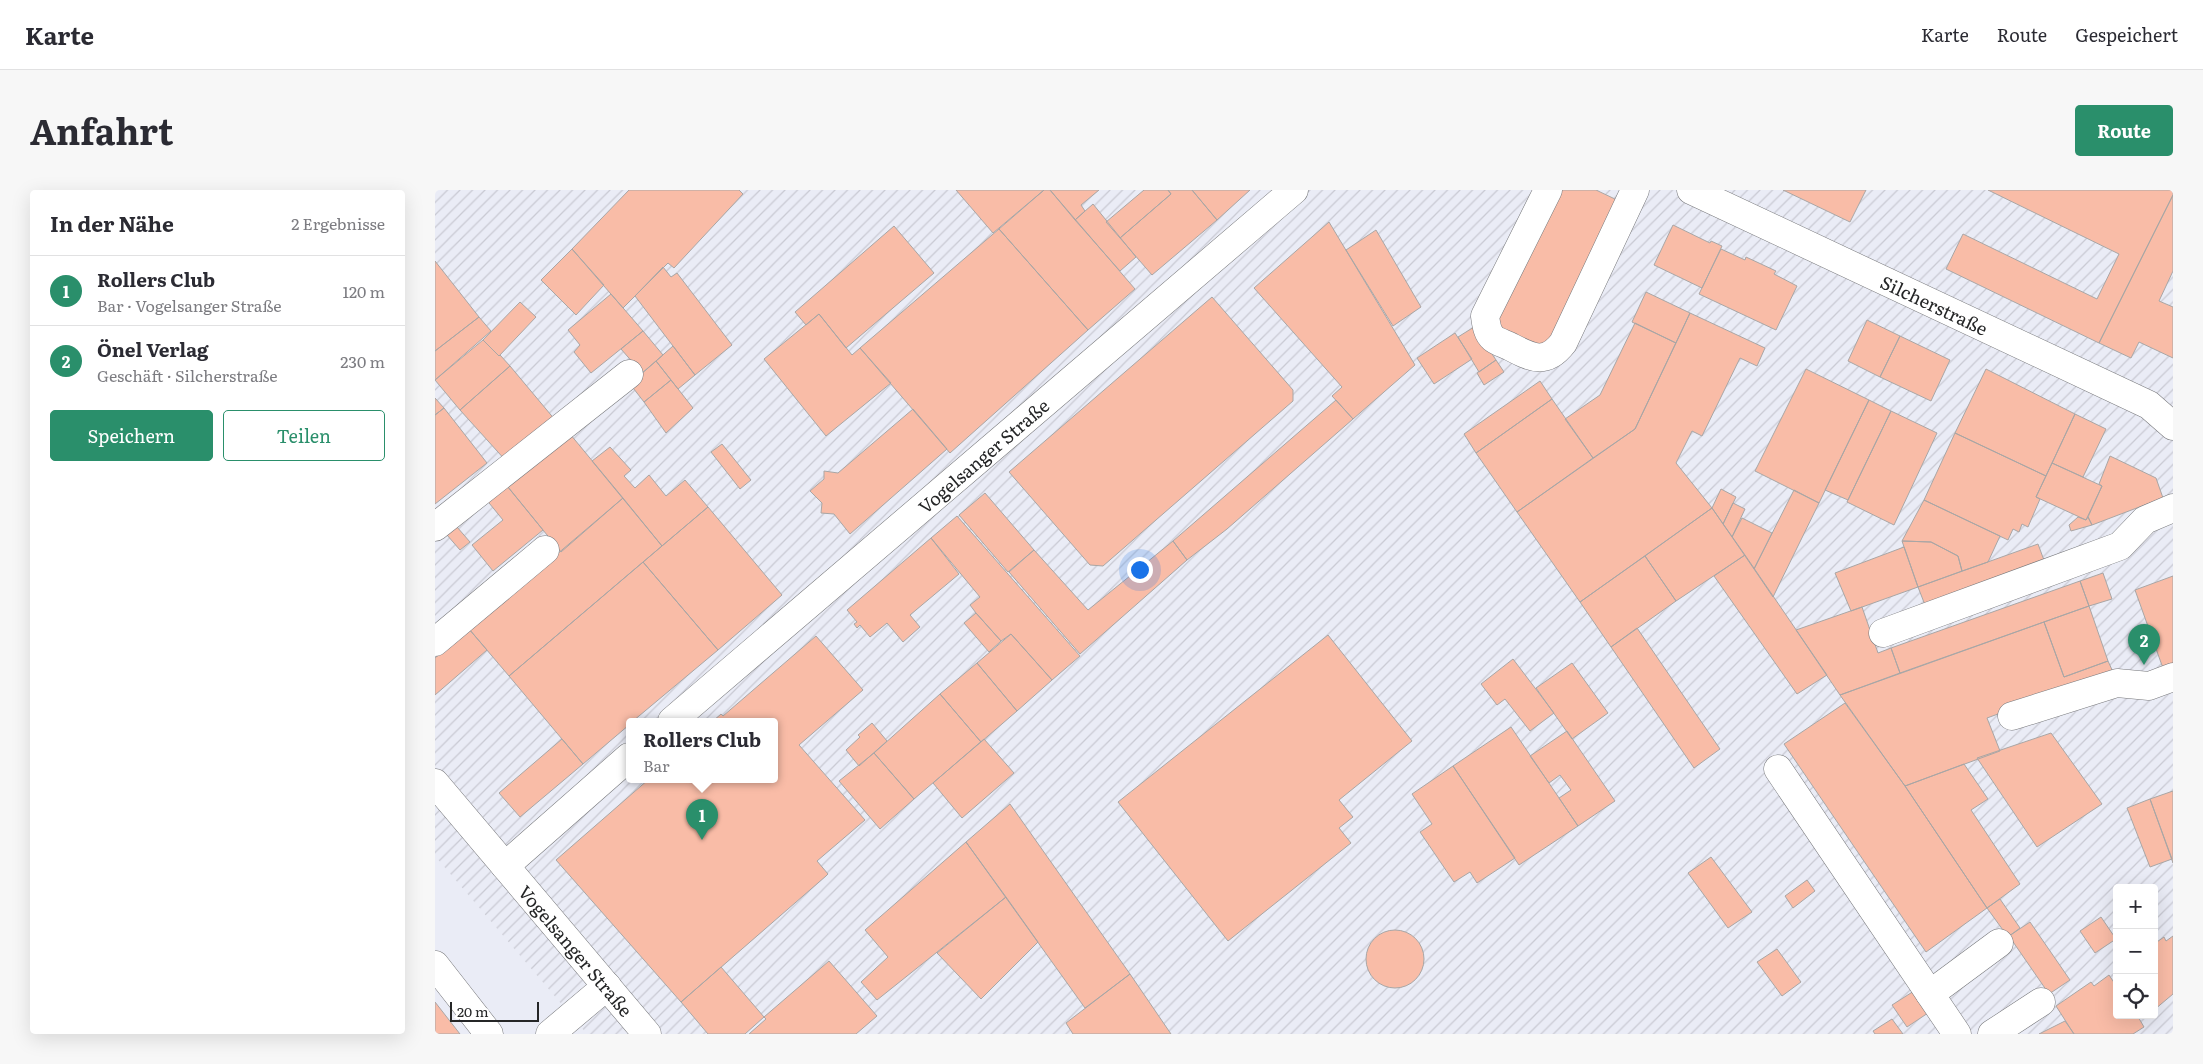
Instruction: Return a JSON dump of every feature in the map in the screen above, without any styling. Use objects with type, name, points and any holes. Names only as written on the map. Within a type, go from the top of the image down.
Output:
[{"type":"street","name":"Vogelsanger Straße","points":[[676,718],[1294,190]]},
{"type":"street","points":[[1548,190],[1485,316],[1492,338],[1532,358],[1544,357],[1555,353],[1563,343],[1635,190]]},
{"type":"street","name":"Silcherstraße","points":[[1691,190],[2149,405],[2173,426]]},
{"type":"street","points":[[435,527],[629,374]]},
{"type":"street","points":[[1883,634],[2120,546],[2145,520],[2173,508]]},
{"type":"street","points":[[435,642],[545,550]]},
{"type":"street","points":[[2012,716],[2117,683],[2149,686],[2173,677]]},
{"type":"street","points":[[505,866],[626,760]]},
{"type":"street","points":[[1778,769],[1957,1034]]},
{"type":"street","name":"Vogelsanger Straße","points":[[435,783],[647,1034]]},
{"type":"street","points":[[1930,994],[1999,943]]},
{"type":"street","points":[[435,965],[489,1034]]},
{"type":"street","points":[[550,1034],[607,986]]},
{"type":"street","points":[[1992,1034],[2041,1002]]},
{"type":"shaded area","points":[[435,190],[2173,190],[2173,1034],[587,1034],[435,856]]},
{"type":"shaded area","points":[[435,852],[588,1034],[435,1034]]},
{"type":"building","points":[[629,190],[739,190],[743,194],[674,268],[668,263],[623,308],[572,249]]},
{"type":"building","points":[[956,190],[1044,190],[993,233]]},
{"type":"building","points":[[1044,190],[1050,190],[1135,289],[1088,330],[999,229]]},
{"type":"building","points":[[1050,190],[1099,190],[1081,205],[1085,211],[1075,220]]},
{"type":"building","points":[[1144,190],[1168,190],[1171,194],[1120,238],[1106,222]]},
{"type":"building","points":[[1168,190],[1192,190],[1217,220],[1152,275],[1120,238],[1171,194]]},
{"type":"building","points":[[1192,190],[1250,190],[1217,220]]},
{"type":"building","points":[[1558,190],[1596,190],[1617,200],[1548,343],[1535,348],[1491,326]]},
{"type":"building","points":[[1783,190],[1866,190],[1850,222]]},
{"type":"building","points":[[1988,190],[2173,190],[2173,195],[2099,343],[1946,269],[1963,234],[2097,299],[2119,254]]},
{"type":"building","points":[[2173,195],[2173,271],[2159,301],[2173,307],[2173,358],[2139,342],[2131,358],[2099,343]]},
{"type":"building","points":[[1093,204],[1136,257],[1120,271],[1075,220]]},
{"type":"building","points":[[1329,222],[1415,365],[1353,419],[1332,396],[1342,387],[1254,288]]},
{"type":"building","points":[[1673,225],[1710,243],[1711,241],[1722,246],[1702,288],[1654,265]]},
{"type":"building","points":[[894,226],[934,273],[846,348],[819,314],[806,325],[795,312]]},
{"type":"building","points":[[999,229],[1088,330],[950,453],[860,348]]},
{"type":"building","points":[[1376,230],[1421,307],[1393,326],[1346,250]]},
{"type":"building","points":[[572,249],[604,285],[576,315],[541,280]]},
{"type":"building","points":[[1721,249],[1745,260],[1746,257],[1776,271],[1774,274],[1797,286],[1776,330],[1699,294]]},
{"type":"building","points":[[435,261],[479,317],[435,351]]},
{"type":"building","points":[[663,267],[671,277],[677,273],[732,345],[695,375],[635,296]]},
{"type":"building","points":[[1646,292],[1690,313],[1676,343],[1632,322]]},
{"type":"building","points":[[611,294],[643,331],[591,373],[574,352],[580,345],[568,330]]},
{"type":"building","points":[[1212,297],[1293,390],[1293,401],[1103,566],[1090,565],[1009,472]]},
{"type":"building","points":[[520,302],[536,317],[499,356],[483,340]]},
{"type":"building","points":[[1690,313],[1765,348],[1757,366],[1740,358],[1702,436],[1692,431],[1676,463],[1712,508],[1580,602],[1517,512],[1635,429]]},
{"type":"building","points":[[819,314],[852,355],[860,348],[891,383],[826,436],[764,359]]},
{"type":"building","points":[[479,317],[491,331],[435,380],[435,351]]},
{"type":"building","points":[[1867,320],[1900,336],[1880,377],[1848,361]]},
{"type":"building","points":[[1635,323],[1676,343],[1635,429],[1593,458],[1565,419],[1600,395]]},
{"type":"building","points":[[1474,327],[1496,360],[1479,372],[1458,337]]},
{"type":"building","points":[[643,331],[663,355],[642,373],[621,349]]},
{"type":"building","points":[[1455,333],[1472,359],[1434,384],[1417,358]]},
{"type":"building","points":[[1900,336],[1950,360],[1931,401],[1880,377]]},
{"type":"building","points":[[483,340],[510,366],[460,410],[435,380]]},
{"type":"building","points":[[673,346],[695,375],[678,389],[656,361]]},
{"type":"building","points":[[1496,360],[1504,372],[1484,385],[1477,373]]},
{"type":"building","points":[[656,361],[671,380],[644,402],[630,384]]},
{"type":"building","points":[[510,366],[556,421],[507,462],[460,410]]},
{"type":"building","points":[[1806,369],[1869,400],[1819,503],[1755,471]]},
{"type":"building","points":[[1986,369],[2075,414],[2046,476],[1955,433]]},
{"type":"building","points":[[671,380],[693,408],[666,433],[644,402]]},
{"type":"building","points":[[1540,381],[1552,399],[1476,453],[1464,434]]},
{"type":"building","points":[[435,398],[444,408],[435,415]]},
{"type":"building","points":[[1552,399],[1593,458],[1517,512],[1476,453]]},
{"type":"building","points":[[1336,400],[1353,419],[1227,529],[1187,560],[1173,541]]},
{"type":"building","points":[[1869,400],[1891,411],[1848,500],[1825,490]]},
{"type":"building","points":[[444,408],[487,463],[435,504],[435,415]]},
{"type":"building","points":[[913,409],[947,449],[850,534],[834,514],[821,513],[822,503],[810,491],[824,479],[824,471],[838,473]]},
{"type":"building","points":[[1891,411],[1937,433],[1894,525],[1847,502]]},
{"type":"building","points":[[2075,414],[2106,429],[2083,477],[2052,463]]},
{"type":"building","points":[[1955,433],[2046,476],[2036,497],[2040,499],[2028,527],[2022,524],[2019,532],[2013,529],[2008,540],[1924,500]]},
{"type":"building","points":[[570,434],[623,498],[561,552],[507,486]]},
{"type":"building","points":[[722,444],[751,480],[740,489],[711,452]]},
{"type":"building","points":[[610,447],[631,470],[624,476],[635,488],[649,475],[666,496],[685,480],[708,507],[662,546],[592,461]]},
{"type":"building","points":[[2110,456],[2156,478],[2163,498],[2092,525],[2088,517],[2102,486],[2099,484]]},
{"type":"building","points":[[2052,463],[2102,486],[2086,520],[2036,497]]},
{"type":"building","points":[[504,482],[543,530],[493,571],[472,545],[503,520],[485,498]]},
{"type":"building","points":[[1721,489],[1736,497],[1723,524],[1712,508]]},
{"type":"building","points":[[1794,490],[1819,503],[1773,597],[1754,569]]},
{"type":"building","points":[[985,493],[1034,550],[1008,572],[959,515]]},
{"type":"building","points":[[623,498],[662,546],[509,676],[469,629]]},
{"type":"building","points":[[1924,500],[2000,536],[1988,562],[1962,571],[1958,556],[1931,542],[1902,541]]},
{"type":"building","points":[[1733,503],[1745,509],[1732,537],[1723,524]]},
{"type":"building","points":[[708,507],[782,595],[718,650],[643,562]]},
{"type":"building","points":[[1712,508],[1745,555],[1676,601],[1645,556]]},
{"type":"building","points":[[957,516],[1080,656],[1052,680],[1011,634],[1001,641],[976,613],[970,605],[980,597],[931,538]]},
{"type":"building","points":[[2078,517],[2086,520],[2088,517],[2092,525],[2071,531],[2069,525]]},
{"type":"building","points":[[1742,518],[1772,533],[1754,569],[1732,537]]},
{"type":"building","points":[[457,527],[470,542],[460,550],[447,535]]},
{"type":"building","points":[[931,538],[959,574],[910,615],[920,627],[903,642],[887,623],[870,637],[860,625],[857,628],[854,624],[857,622],[847,610]]},
{"type":"building","points":[[1173,541],[1187,560],[1080,654],[1009,572],[1034,550],[1088,610]]},
{"type":"building","points":[[1902,541],[1931,542],[1958,556],[1962,571],[1918,587]]},
{"type":"building","points":[[2038,544],[2045,563],[1925,605],[1918,587]]},
{"type":"building","points":[[1904,547],[1918,587],[1851,611],[1835,573]]},
{"type":"building","points":[[1745,555],[1827,675],[1797,694],[1714,576]]},
{"type":"building","points":[[1645,556],[1676,601],[1611,647],[1580,602]]},
{"type":"building","points":[[643,562],[718,650],[637,718],[626,718],[626,728],[583,764],[509,676]]},
{"type":"building","points":[[2103,573],[2112,599],[2089,606],[2080,581]]},
{"type":"building","points":[[2173,576],[2173,668],[2164,671],[2135,590]]},
{"type":"building","points":[[2080,581],[2089,606],[1900,673],[1891,648]]},
{"type":"building","points":[[2089,606],[2108,661],[2064,677],[2044,622]]},
{"type":"building","points":[[1862,607],[1878,653],[1891,648],[1900,673],[1840,695],[1796,630]]},
{"type":"building","points":[[976,613],[1001,641],[989,652],[964,623]]},
{"type":"building","points":[[2044,622],[2064,677],[2108,661],[2113,672],[1987,718],[2000,751],[1905,786],[1840,695]]},
{"type":"building","points":[[1637,628],[1720,749],[1694,768],[1611,647]]},
{"type":"building","points":[[469,629],[487,650],[435,695],[435,658]]},
{"type":"building","points":[[1011,634],[1052,680],[1017,711],[977,663]]},
{"type":"building","points":[[1328,635],[1412,741],[1339,800],[1353,817],[1339,828],[1351,843],[1228,941],[1118,802]]},
{"type":"building","points":[[816,636],[863,690],[799,745],[865,820],[817,861],[828,874],[826,876],[681,1002],[556,860],[644,783],[778,783],[778,718],[716,718],[721,714],[723,716]]},
{"type":"building","points":[[1513,659],[1554,713],[1530,731],[1505,699],[1497,705],[1481,684]]},
{"type":"building","points":[[977,663],[1017,711],[981,742],[940,694]]},
{"type":"building","points":[[1572,663],[1608,713],[1572,739],[1536,688]]},
{"type":"building","points":[[940,694],[981,742],[914,799],[874,753]]},
{"type":"building","points":[[1845,703],[1905,786],[1987,908],[1926,952],[1784,744]]},
{"type":"building","points":[[872,723],[887,741],[859,766],[846,750],[860,737],[858,735]]},
{"type":"building","points":[[1511,727],[1578,826],[1519,865],[1453,766]]},
{"type":"building","points":[[1567,731],[1615,801],[1578,826],[1559,798],[1571,790],[1560,775],[1549,783],[1530,756]]},
{"type":"building","points":[[2051,733],[2102,804],[2037,847],[1977,758]]},
{"type":"building","points":[[562,739],[583,764],[520,817],[499,793]]},
{"type":"building","points":[[984,739],[1014,773],[962,818],[933,783]]},
{"type":"building","points":[[874,753],[914,799],[880,829],[839,781]]},
{"type":"building","points":[[1964,764],[1988,799],[1971,810],[2020,884],[1987,908],[1905,786]]},
{"type":"building","points":[[1453,766],[1515,858],[1477,883],[1470,872],[1454,882],[1420,832],[1432,824],[1412,794]]},
{"type":"building","points":[[2173,791],[2173,863],[2150,799]]},
{"type":"building","points":[[2150,799],[2172,859],[2150,867],[2127,808]]},
{"type":"building","points":[[1010,804],[1130,974],[1085,1008],[966,842]]},
{"type":"building","points":[[966,842],[1006,897],[877,1000],[861,982],[888,957],[865,930]]},
{"type":"building","points":[[1711,857],[1752,912],[1728,928],[1688,873]]},
{"type":"building","points":[[1807,880],[1815,891],[1793,908],[1785,896]]},
{"type":"building","points":[[1006,897],[1038,942],[981,999],[937,953]]},
{"type":"building","points":[[2000,899],[2020,928],[2008,937],[1987,908]]},
{"type":"building","points":[[2101,917],[2113,935],[2113,941],[2095,953],[2080,931]]},
{"type":"building","points":[[2030,922],[2070,980],[2049,994],[2009,936]]},
{"type":"building","points":[[1395,930],[1406,932],[1419,943],[1424,959],[1422,970],[1411,983],[1395,988],[1384,986],[1371,975],[1366,959],[1368,948],[1379,935]]},
{"type":"building","points":[[2173,936],[2173,994],[2158,1007],[2158,941],[2164,937],[2166,941]]},
{"type":"building","points":[[1777,949],[1801,982],[1782,996],[1757,962]]},
{"type":"building","points":[[829,961],[877,1016],[856,1034],[749,1034],[766,1019],[764,1017]]},
{"type":"building","points":[[721,967],[764,1017],[745,1034],[708,1034],[681,1002]]},
{"type":"building","points":[[1130,974],[1171,1034],[1073,1034],[1066,1023]]},
{"type":"building","points":[[2109,975],[2113,981],[2113,1019],[2139,1019],[2144,1027],[2133,1034],[2074,1034],[2056,1006],[2091,982],[2094,986]]},
{"type":"building","points":[[1914,991],[1928,1013],[1907,1027],[1892,1005]]},
{"type":"building","points":[[435,1002],[460,1034],[435,1034]]},
{"type":"building","points":[[1892,1019],[1903,1034],[1875,1034],[1873,1031]]},
{"type":"building","points":[[2065,1021],[2074,1034],[2039,1034]]},
{"type":"place","name":"Önel Verlag","points":[[2144,665]]},
{"type":"place","name":"Rollers Club","points":[[702,840]]}]
